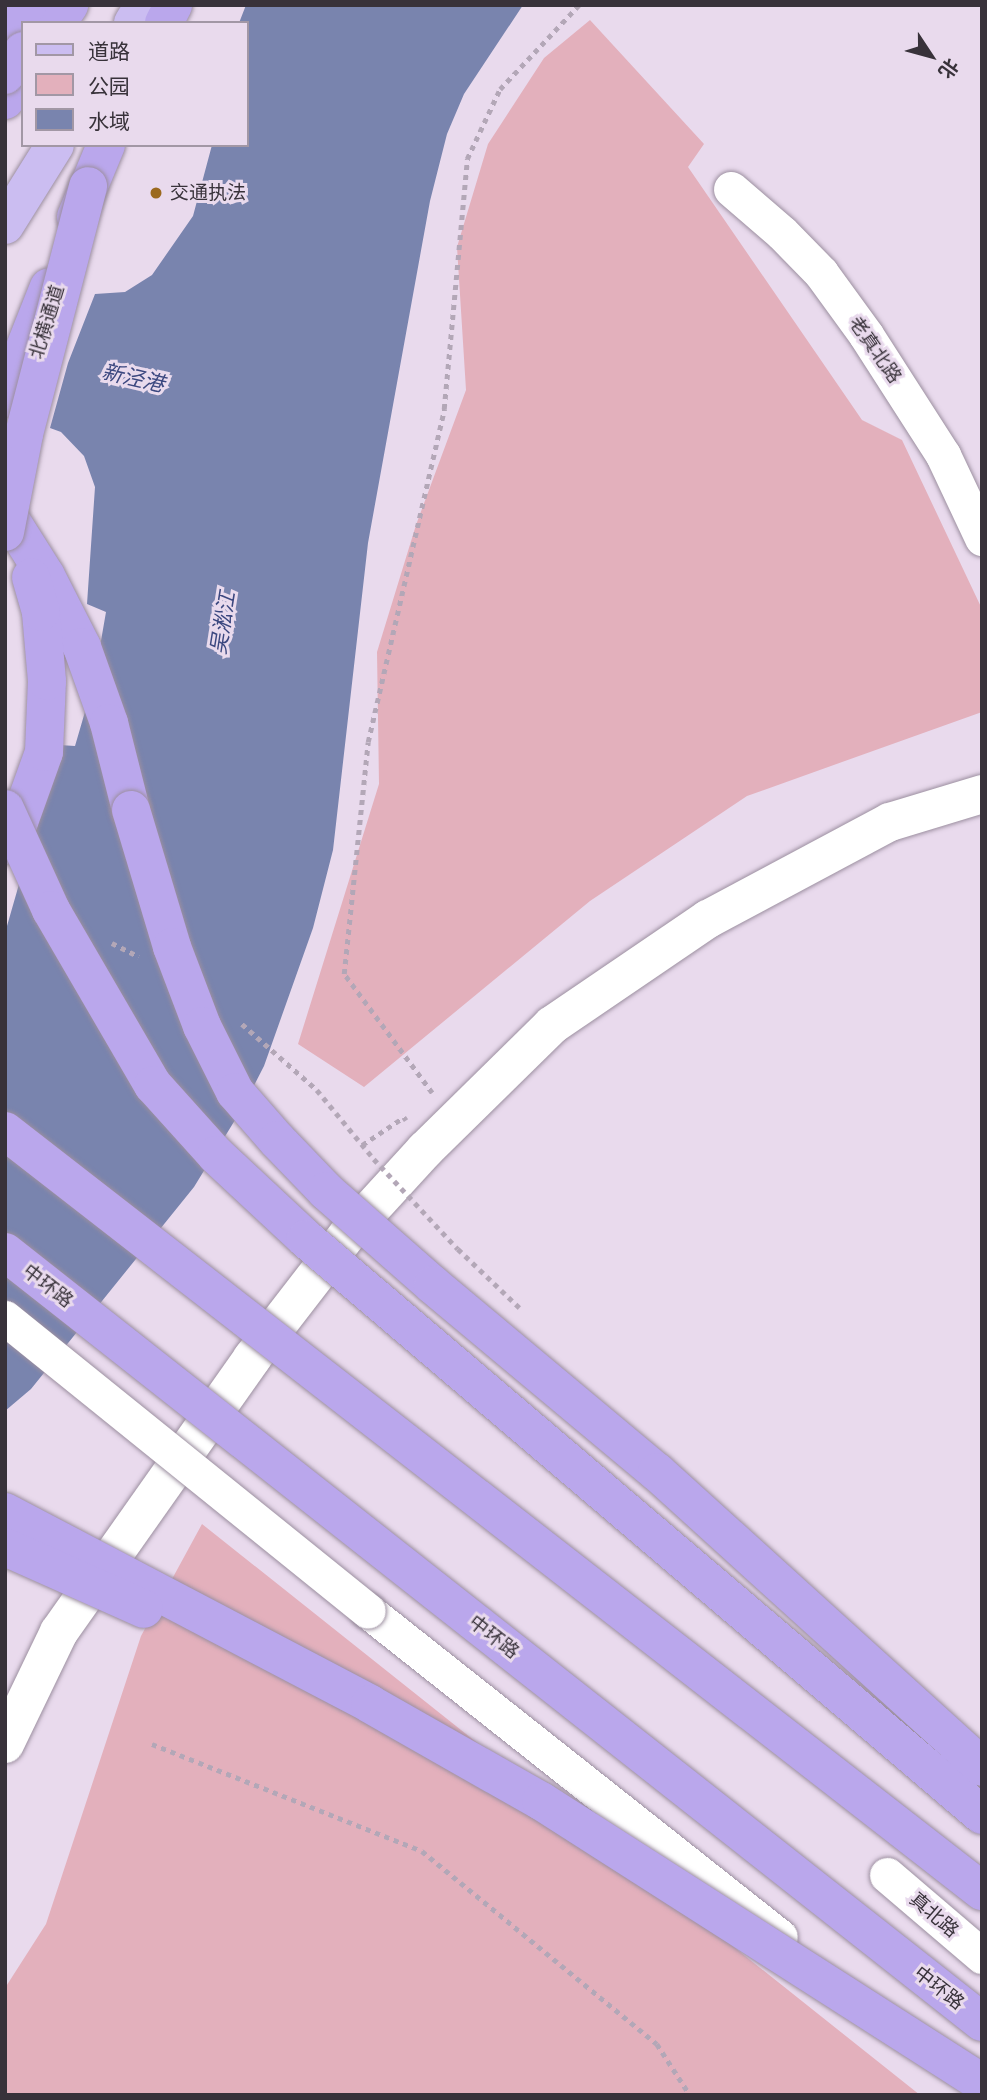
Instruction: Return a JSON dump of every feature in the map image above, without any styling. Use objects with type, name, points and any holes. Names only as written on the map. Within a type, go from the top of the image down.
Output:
[{"type":"highway","points":[[5,34],[28,5]]},
{"type":"highway","points":[[43,21],[54,5]]},
{"type":"highway","points":[[58,21],[69,5]]},
{"type":"highway","points":[[165,21],[173,5]]},
{"type":"highway","points":[[5,76],[21,53]]},
{"type":"highway","points":[[5,100],[21,77]]},
{"type":"highway","points":[[5,398],[105,147]]},
{"type":"highway","points":[[5,845],[19,822],[44,752],[47,681],[41,612],[10,525],[24,434],[88,186]]},
{"type":"highway","name":"北横通道","points":[[5,457],[88,186]]},
{"type":"highway","points":[[10,525],[46,576],[82,647],[109,723],[131,810],[172,947],[202,1026],[235,1092],[326,1191],[657,1472],[982,1767]]},
{"type":"highway","points":[[5,809],[51,910],[153,1085],[216,1155],[306,1239],[982,1815]]},
{"type":"highway","points":[[5,1131],[982,1891]]},
{"type":"highway","name":"中环路","points":[[5,1252],[982,2022]]},
{"type":"highway","points":[[5,1512],[370,1704],[541,1801],[982,2083]]},
{"type":"highway","points":[[5,1548],[95,1589],[370,1704]]},
{"type":"main road","points":[[134,21],[144,5]]},
{"type":"main road","points":[[5,225],[54,147]]},
{"type":"street","name":"老真北路","points":[[731,189],[782,233],[821,273],[866,335],[943,455],[982,538]]},
{"type":"street","points":[[5,1744],[59,1632],[252,1358],[340,1244],[453,1122],[552,1025],[708,919],[890,822],[982,794]]},
{"type":"street","points":[[5,1318],[368,1611],[981,2095]]},
{"type":"street","name":"真北路","points":[[887,1875],[982,1956]]},
{"type":"path","points":[[453,1122],[344,974],[368,742],[444,409],[467,159],[500,89],[579,5]]},
{"type":"path","points":[[106,940],[142,959]]},
{"type":"path","points":[[239,1022],[317,1090],[374,1159],[458,1249],[525,1313]]},
{"type":"path","points":[[152,1744],[422,1851],[657,2044],[690,2095]]},
{"type":"green space","points":[[590,20],[704,144],[688,167],[862,420],[902,440],[982,609],[982,712],[747,796],[590,901],[364,1087],[298,1044],[379,784],[377,652],[416,525],[466,390],[457,247],[488,144],[544,58]]},
{"type":"green space","points":[[202,1524],[920,2095],[5,2095],[5,1988],[46,1924],[141,1636]]},
{"type":"water","points":[[246,5],[523,5],[464,94],[447,134],[430,201],[368,543],[333,850],[313,928],[264,1066],[243,1107],[194,1187],[31,1389],[5,1411],[5,933],[59,745],[75,746],[94,681],[106,612],[87,604],[95,487],[84,456],[61,432],[50,428],[68,363],[95,294],[125,292],[152,275],[193,216],[211,147],[248,147],[248,21],[240,21]]},
{"type":"place","name":"交通执法","points":[[156,193]]},
{"type":"water label","name":"新泾港","points":[[133,378]]},
{"type":"water label","name":"吴淞江","points":[[223,623]]}]
